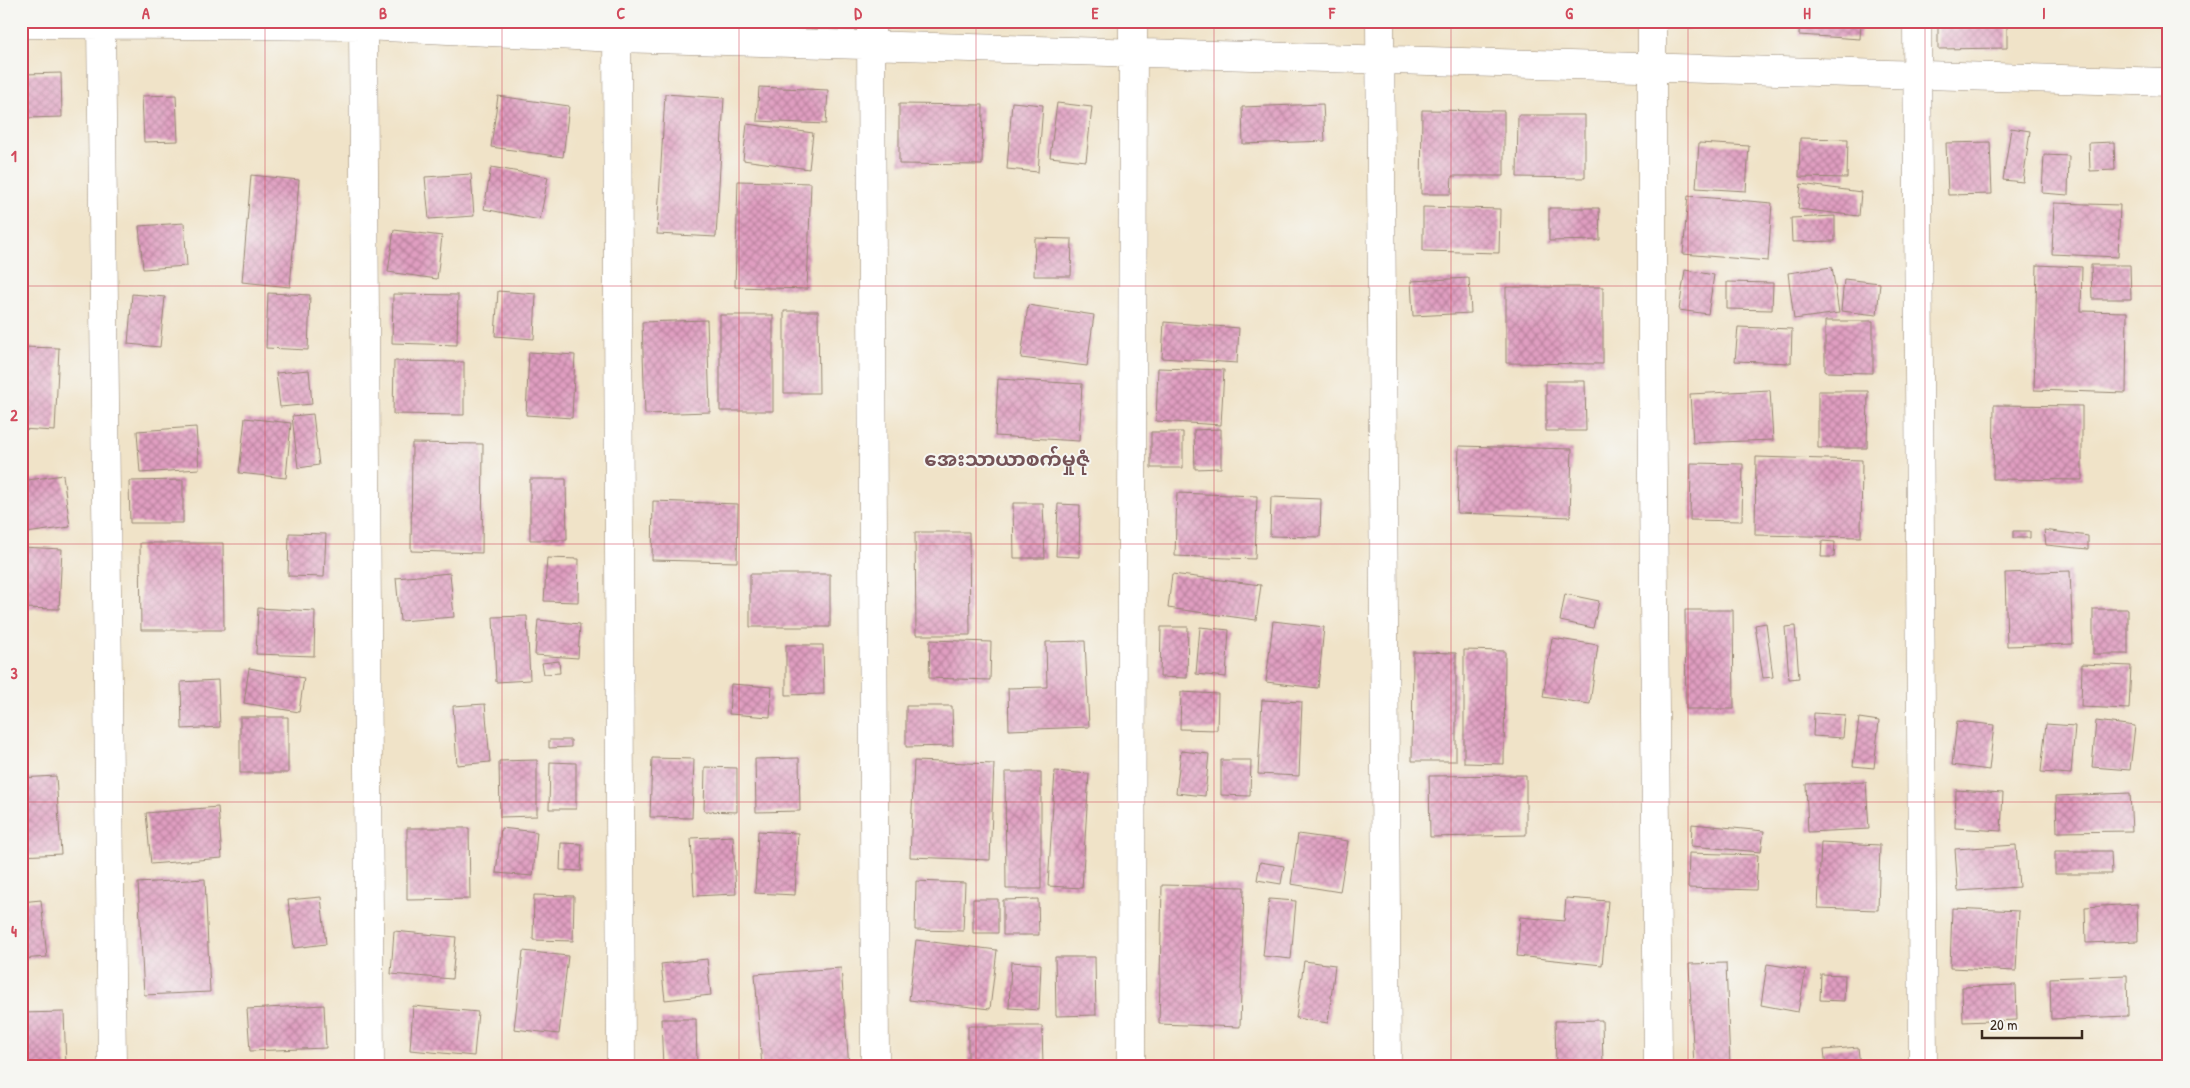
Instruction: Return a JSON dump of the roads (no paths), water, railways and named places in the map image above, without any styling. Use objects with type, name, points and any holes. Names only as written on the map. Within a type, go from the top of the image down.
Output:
[{"type":"street","points":[[1131,1067],[1132,21]]},
{"type":"street","points":[[1380,21],[1386,1067]]},
{"type":"street","points":[[1652,21],[1652,361],[1658,1067]]},
{"type":"street","points":[[1917,21],[1923,1067]]},
{"type":"street","points":[[21,24],[363,24],[871,33],[1133,53],[1380,58],[1917,76],[2169,82]]},
{"type":"street","points":[[101,24],[112,1067]]},
{"type":"street","points":[[363,24],[370,1067]]},
{"type":"street","points":[[617,30],[621,1067]]},
{"type":"street","points":[[871,33],[875,1067]]},
{"type":"district","name":"အေးသာယာစက်မှုဇုံ","points":[[1007,459]]}]
